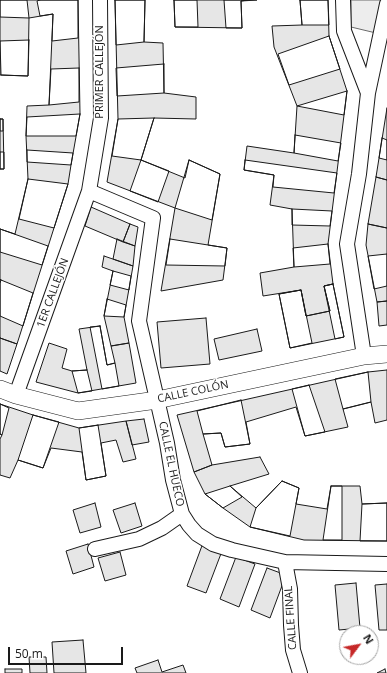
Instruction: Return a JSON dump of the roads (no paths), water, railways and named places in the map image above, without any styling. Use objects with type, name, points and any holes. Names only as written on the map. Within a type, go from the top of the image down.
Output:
[{"type":"street","name":"PRIMER CALLEJÓN","points":[[89,191],[101,118],[100,0]]},
{"type":"street","points":[[344,0],[344,31],[368,93]]},
{"type":"street","points":[[364,356],[347,244],[359,174],[368,93],[387,4]]},
{"type":"street","name":"1ER CALLEJÓN","points":[[16,395],[89,191]]},
{"type":"street","name":"CALLE EL HUECO","points":[[89,191],[153,218],[139,321],[167,442],[173,480],[182,514],[189,525],[197,534],[213,544],[232,550],[285,562],[387,564]]},
{"type":"street","name":"CALLE COLÓN","points":[[0,389],[16,395],[78,411],[157,400],[364,356],[387,354]]},
{"type":"street","points":[[95,549],[139,538],[162,528],[182,514]]},
{"type":"street","name":"CALLE FINAL","points":[[285,562],[290,589],[293,650],[300,673]]}]
